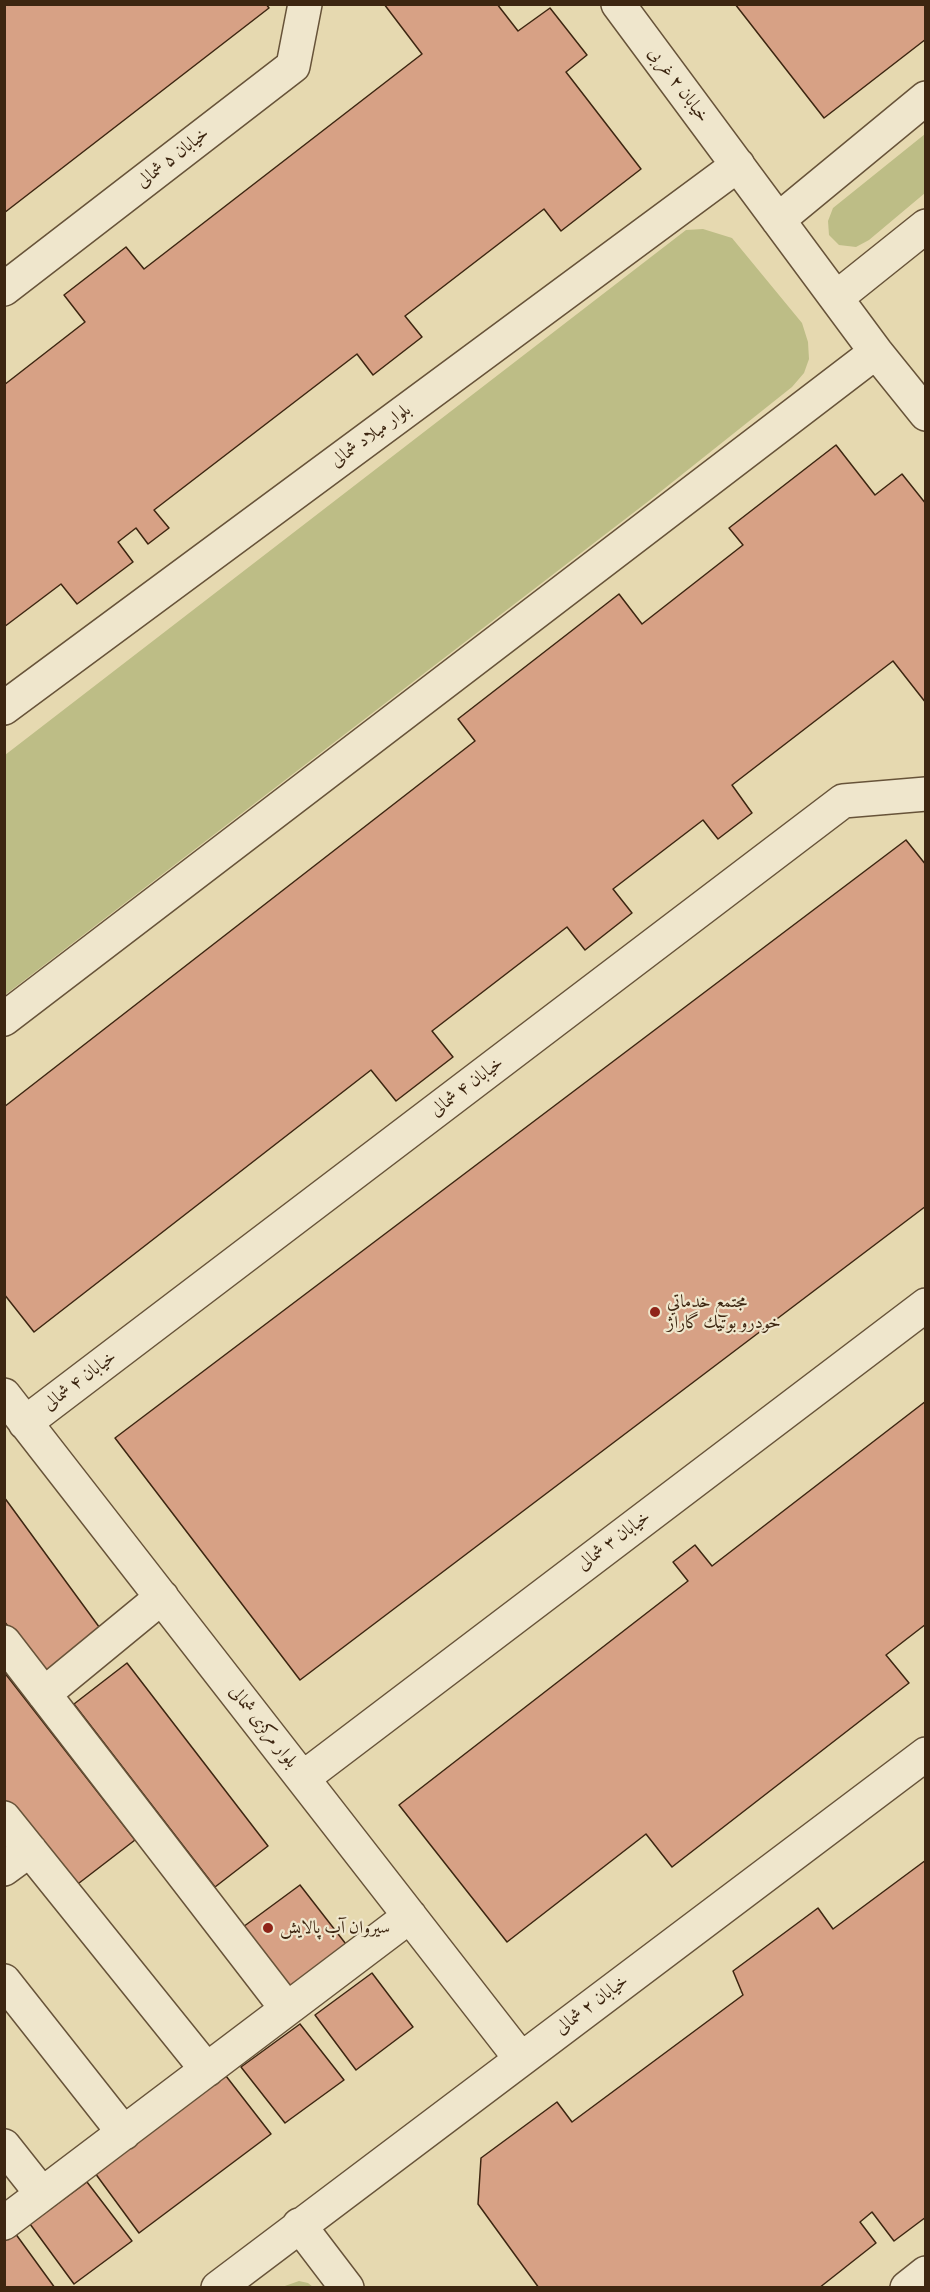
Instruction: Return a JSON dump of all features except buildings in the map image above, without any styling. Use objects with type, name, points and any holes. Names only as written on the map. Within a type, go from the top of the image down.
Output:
[{"type":"street","name":"خیابان ۵ شمالی","points":[[4,289],[293,66],[305,4]]},
{"type":"street","name":"خیابان ۲ غربی","points":[[618,4],[876,352],[926,414]]},
{"type":"street","points":[[778,220],[926,98]]},
{"type":"street","name":"بلوار میلاد شمالی","points":[[4,708],[738,165]]},
{"type":"street","points":[[836,298],[926,226]]},
{"type":"street","points":[[4,1019],[876,352]]},
{"type":"street","name":"خیابان ۴ شمالی","points":[[26,1423],[843,801],[925,793]]},
{"type":"street","name":"خیابان ۳ شمالی","points":[[303,1778],[926,1305]]},
{"type":"street","name":"بلوار مرکزی شمالی","points":[[4,1395],[521,2059]]},
{"type":"street","points":[[44,1694],[162,1597]]},
{"type":"street","points":[[4,1642],[287,2009]]},
{"type":"street","name":"خیابان ۲ شمالی","points":[[218,2288],[926,1754]]},
{"type":"street","points":[[4,1818],[207,2070]]},
{"type":"street","points":[[4,1869],[30,1850]]},
{"type":"street","points":[[4,2223],[410,1916]]},
{"type":"street","points":[[4,1981],[124,2133]]},
{"type":"street","points":[[4,2146],[42,2194]]},
{"type":"street","points":[[299,2225],[347,2288]]},
{"type":"street","points":[[907,2288],[926,2273]]},
{"type":"green space","points":[[925,134],[925,193],[869,240],[856,247],[839,245],[829,235],[828,221],[833,208]]},
{"type":"green space","points":[[703,229],[732,238],[802,323],[808,342],[809,359],[804,373],[792,387],[650,500],[5,995],[5,755],[686,230]]},
{"type":"green space","points":[[299,2281],[313,2287],[282,2287]]},
{"type":"place","name":"مجتمع خدماتي خودرو بوتيك گاراژ","points":[[655,1312]]},
{"type":"place","name":"سیروان آب پالایش","points":[[268,1928]]}]
